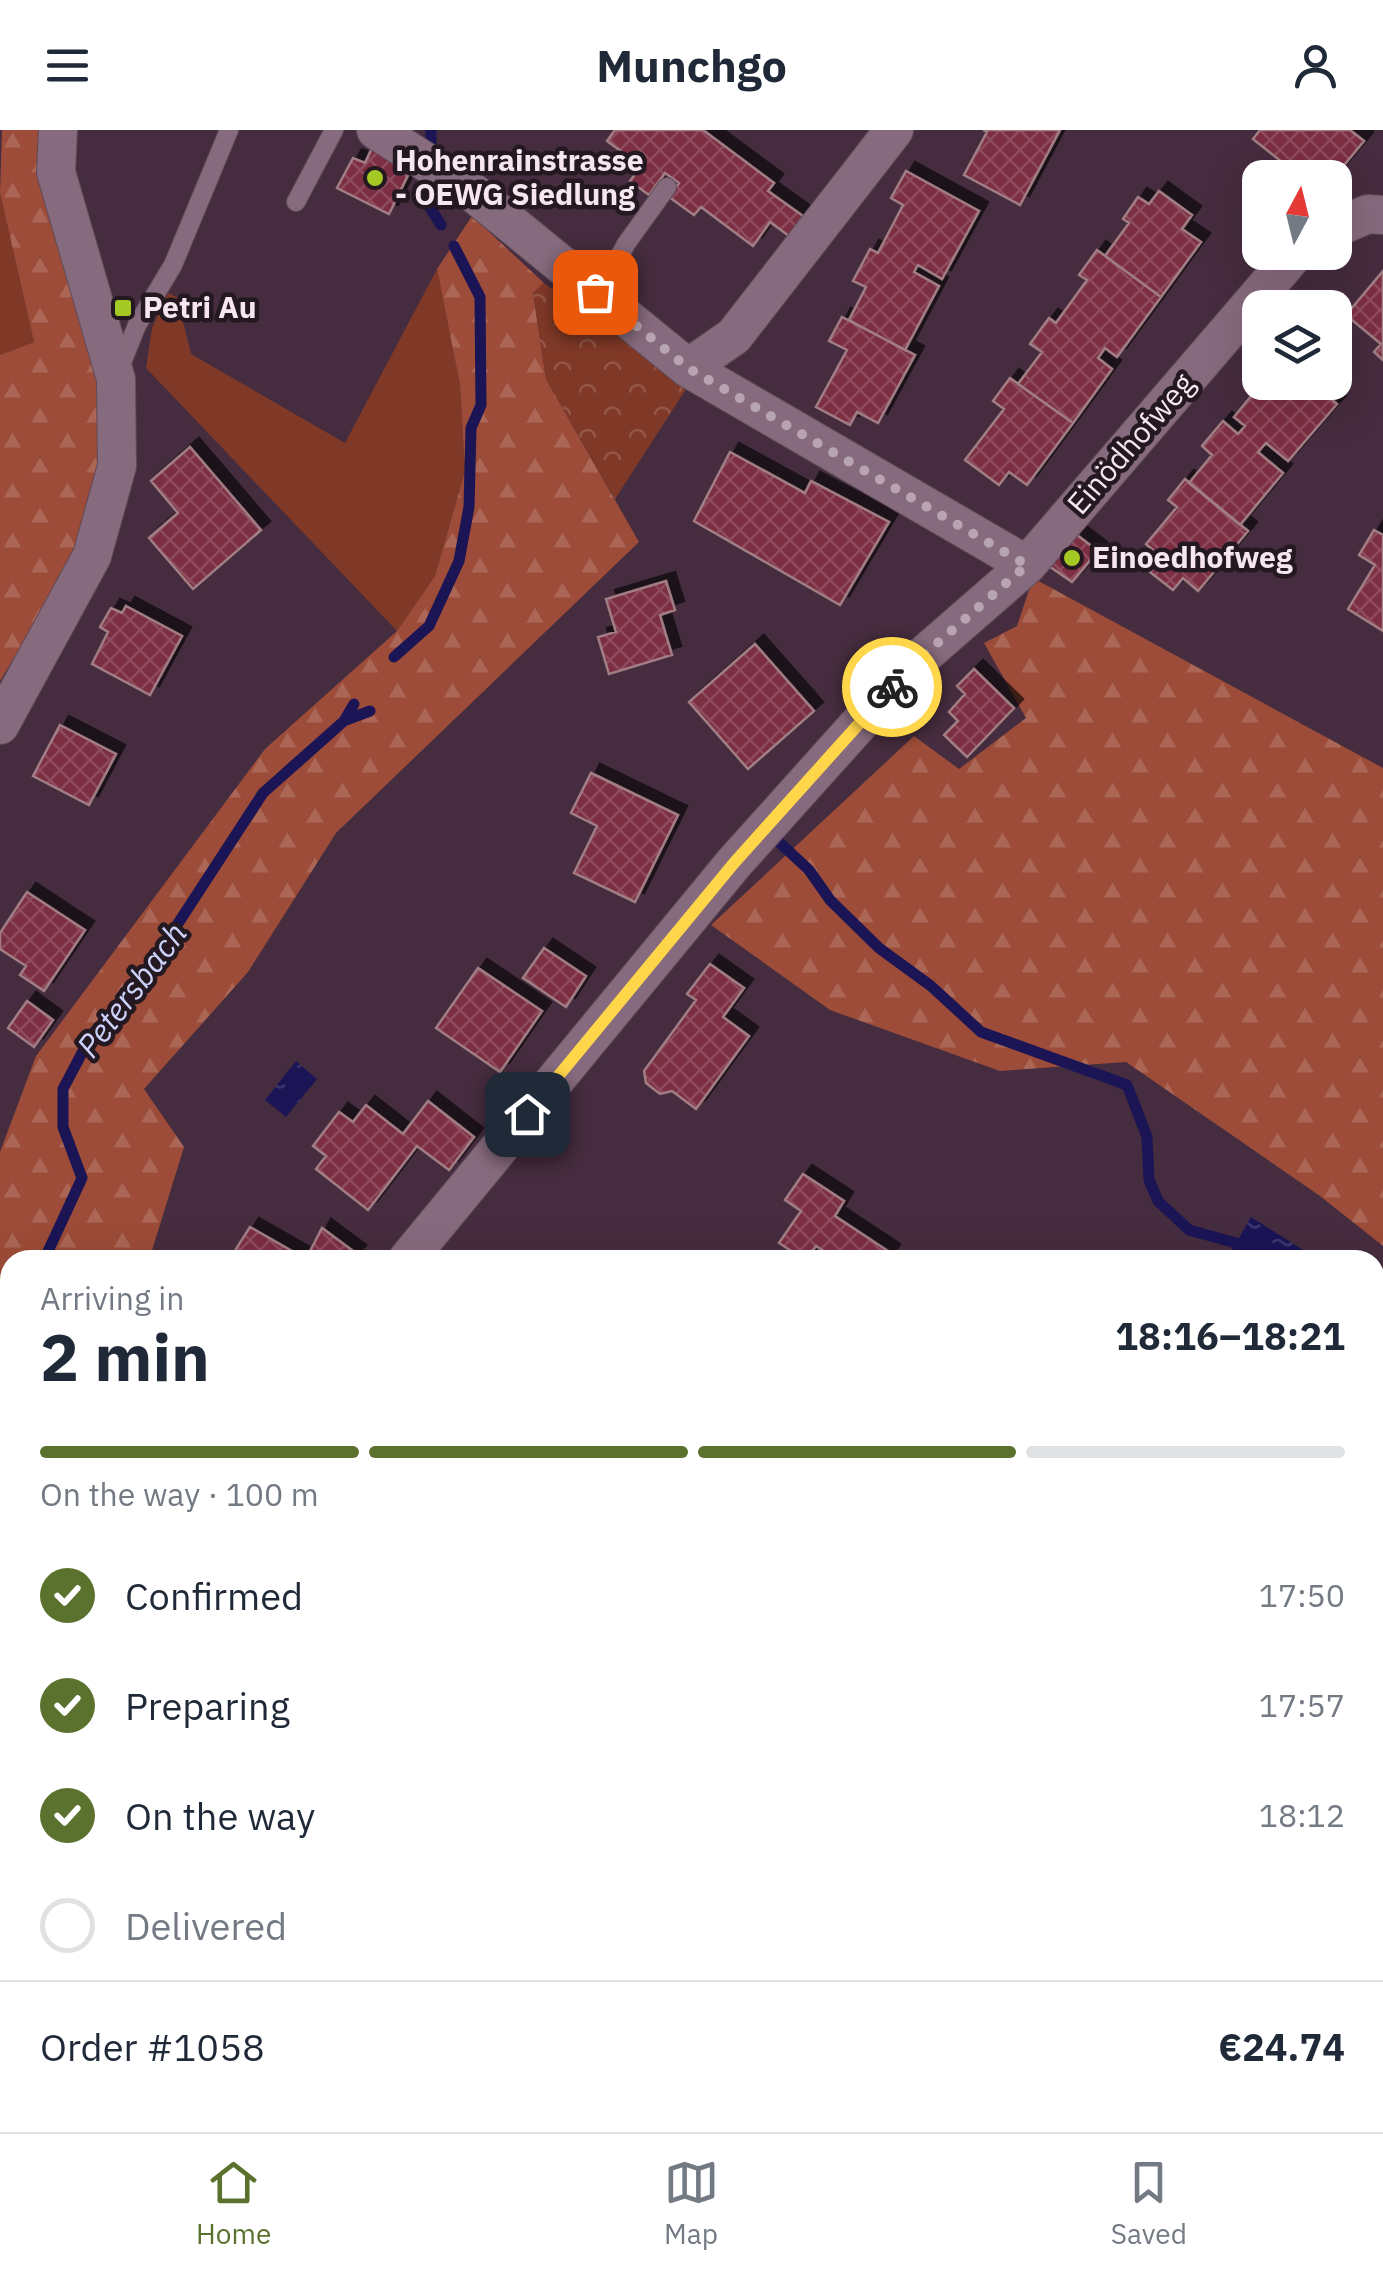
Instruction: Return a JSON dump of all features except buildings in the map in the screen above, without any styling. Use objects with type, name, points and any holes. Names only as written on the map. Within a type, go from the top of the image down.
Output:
[{"type":"street","points":[[0,725],[92,556],[117,466],[116,379],[56,172],[58,130]]},
{"type":"street","points":[[376,130],[471,190],[688,368],[1027,565]]},
{"type":"street","points":[[688,368],[734,336],[894,130]]},
{"type":"street","points":[[1352,221],[1368,214],[1383,215]]},
{"type":"street","name":"Einödhofweg","points":[[415,1250],[734,863],[910,667],[1027,565],[1281,270]]},
{"type":"lane","points":[[116,379],[137,325],[173,265],[229,130]]},
{"type":"lane","points":[[296,202],[334,130]]},
{"type":"lane","points":[[595,292],[667,187]]},
{"type":"green space","points":[[2,130],[42,130],[105,385],[103,461],[69,567],[0,681],[0,355],[34,342],[0,193]]},
{"type":"green space","points":[[0,193],[34,342],[0,355]]},
{"type":"green space","points":[[472,216],[544,283],[533,293],[546,379],[639,542],[336,833],[248,972],[144,1089],[184,1147],[152,1250],[0,1250],[0,1152],[36,1056],[265,749],[397,631],[435,576],[465,471],[460,385],[437,269]]},
{"type":"green space","points":[[437,269],[460,385],[465,471],[435,576],[397,631],[146,368],[152,328],[168,293],[177,297],[191,354],[345,443]]},
{"type":"green space","points":[[544,283],[688,386],[615,499],[546,379],[533,293]]},
{"type":"green space","points":[[1033,578],[1383,768],[1383,1246],[1320,1196],[1126,1062],[1000,1071],[830,1010],[711,925],[914,736],[959,769],[1026,718],[984,643],[1017,626]]},
{"type":"water","points":[[296,1061],[317,1079],[286,1117],[265,1100]]},
{"type":"water","points":[[1251,1217],[1303,1250],[1232,1250]]},
{"type":"waterway","name":"Petersbach","points":[[431,130],[431,145]]},
{"type":"waterway","name":"Petersbach","points":[[426,201],[441,225]]},
{"type":"waterway","name":"Petersbach","points":[[394,657],[429,626],[459,561],[469,507],[471,428],[481,405],[480,297],[454,246]]},
{"type":"waterway","name":"Petersbach","points":[[49,1250],[82,1178],[63,1127],[63,1089],[92,1034],[144,984],[177,925],[263,793],[344,721],[354,704]]},
{"type":"waterway","points":[[346,720],[370,711]]},
{"type":"waterway","points":[[780,843],[879,948],[931,986],[981,1032],[1127,1085],[1147,1137],[1149,1180],[1158,1201],[1189,1230],[1236,1243],[1245,1250]]},
{"type":"way so far","points":[[595,292],[688,368],[1027,565],[892,687]]},
{"type":"place","name":"Hohenrainstrasse - OEWG Siedlung","points":[[375,178]]},
{"type":"place","name":"Petri Au","points":[[123,308]]},
{"type":"place","name":"Einoedhofweg","points":[[1072,558]]},
{"type":"route","points":[[527,1114],[734,863],[892,687]]}]
